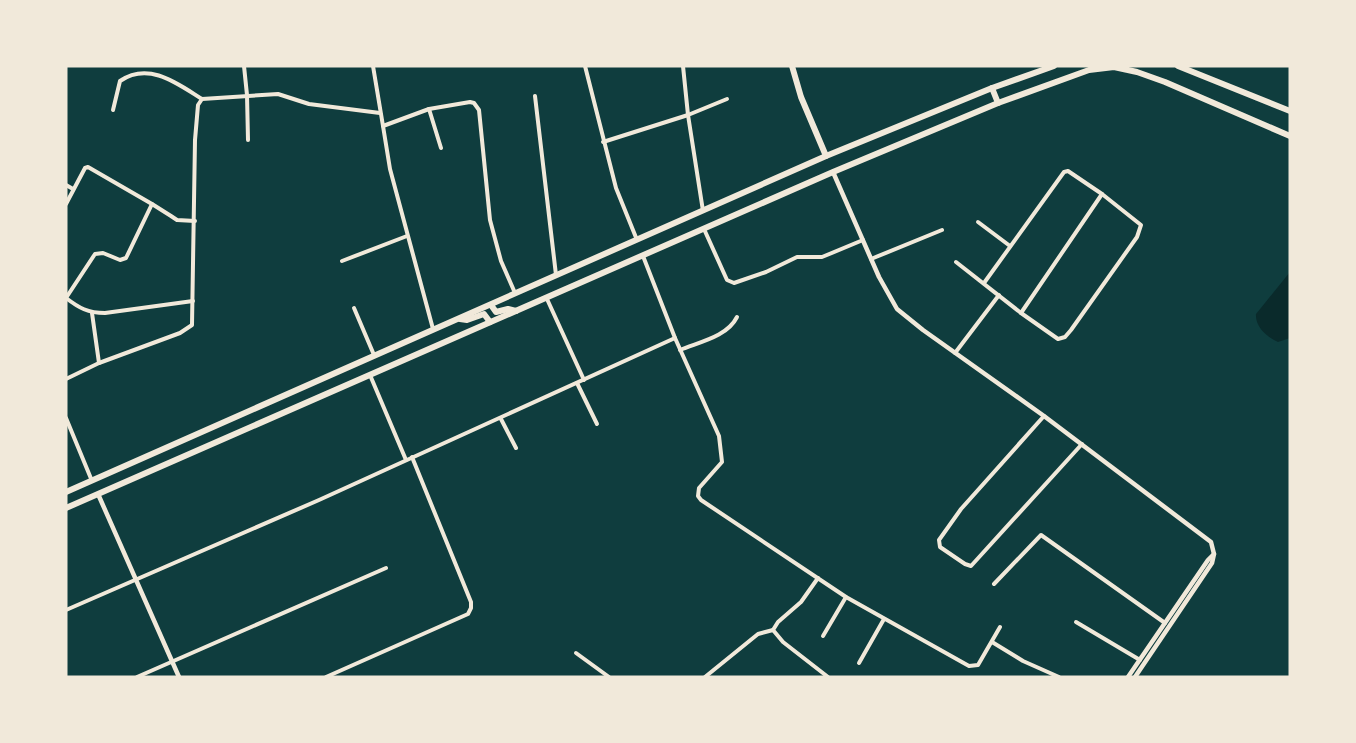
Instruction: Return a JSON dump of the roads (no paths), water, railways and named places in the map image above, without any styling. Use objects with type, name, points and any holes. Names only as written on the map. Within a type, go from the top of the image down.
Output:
[{"type":"main road","points":[[792,66],[801,97],[826,156]]},
{"type":"main road","points":[[66,492],[826,156],[992,88],[1054,66]]},
{"type":"main road","points":[[1178,66],[1290,111]]},
{"type":"main road","points":[[66,508],[833,172],[998,103],[1089,70],[1114,68],[1137,72],[1290,136]]},
{"type":"main road","points":[[992,88],[998,103]]},
{"type":"main road","points":[[491,304],[496,312],[508,309],[516,312]]},
{"type":"main road","points":[[459,319],[467,320],[482,314],[486,315],[490,322]]},
{"type":"street","points":[[244,66],[248,140]]},
{"type":"street","points":[[373,66],[390,169],[433,329]]},
{"type":"street","points":[[585,66],[616,188],[638,241]]},
{"type":"street","points":[[683,66],[703,212]]},
{"type":"street","points":[[113,110],[120,81],[138,74],[150,74],[166,77],[190,89],[202,99],[282,95],[309,104],[380,112]]},
{"type":"street","points":[[535,96],[556,276]]},
{"type":"street","points":[[66,379],[99,363],[187,329],[193,323],[195,140],[198,105],[202,99]]},
{"type":"street","points":[[603,142],[688,115],[727,99]]},
{"type":"street","points":[[383,126],[451,104],[474,103],[479,110],[490,220],[501,261],[515,294]]},
{"type":"street","points":[[429,110],[441,148]]},
{"type":"street","points":[[66,204],[85,168],[88,167],[177,220],[195,221]]},
{"type":"street","points":[[956,262],[1058,339],[1065,337],[1137,237],[1141,225],[1102,194],[1068,171],[1064,172],[984,283]]},
{"type":"street","points":[[833,172],[888,296],[897,309],[1082,444],[1211,542],[1214,554],[1212,563],[1135,677]]},
{"type":"street","points":[[66,185],[73,189]]},
{"type":"street","points":[[1021,313],[1102,194]]},
{"type":"street","points":[[152,204],[126,258],[120,260],[103,253],[95,254],[66,298],[92,314],[193,301]]},
{"type":"street","points":[[978,222],[1010,246]]},
{"type":"street","points":[[704,229],[727,280],[734,283],[766,272],[797,257],[822,256],[863,240]]},
{"type":"street","points":[[871,259],[942,230]]},
{"type":"street","points":[[342,261],[407,236]]},
{"type":"street","points":[[643,256],[680,350],[719,436],[722,462],[699,488],[698,496],[846,597],[969,666],[978,665],[1000,627]]},
{"type":"street","points":[[955,353],[999,295]]},
{"type":"street","points":[[547,299],[584,380]]},
{"type":"street","points":[[354,308],[374,355]]},
{"type":"street","points":[[92,314],[99,363]]},
{"type":"street","points":[[680,350],[722,333],[734,323],[737,317]]},
{"type":"street","points":[[66,610],[319,500],[675,338]]},
{"type":"street","points":[[369,374],[406,460]]},
{"type":"street","points":[[577,383],[597,424]]},
{"type":"street","points":[[1044,416],[1027,432],[961,509],[939,540],[940,547],[971,566],[1082,444]]},
{"type":"street","points":[[66,418],[92,481]]},
{"type":"street","points":[[501,418],[516,448]]},
{"type":"street","points":[[326,677],[468,614],[471,609],[471,602],[412,458]]},
{"type":"street","points":[[98,494],[179,677]]},
{"type":"street","points":[[994,584],[1041,535],[1165,623]]},
{"type":"street","points":[[1128,677],[1214,554]]},
{"type":"street","points":[[137,677],[386,568]]},
{"type":"street","points":[[705,677],[758,634],[773,630],[778,622],[801,602],[818,578]]},
{"type":"street","points":[[823,636],[846,597]]},
{"type":"street","points":[[859,663],[884,619]]},
{"type":"street","points":[[1076,622],[1140,660]]},
{"type":"street","points":[[773,630],[783,642],[828,677]]},
{"type":"street","points":[[992,642],[1023,661],[1059,677]]},
{"type":"street","points":[[576,653],[609,677]]},
{"type":"water","points":[[1290,272],[1290,338],[1278,342],[1262,331],[1257,323],[1256,314]]}]
